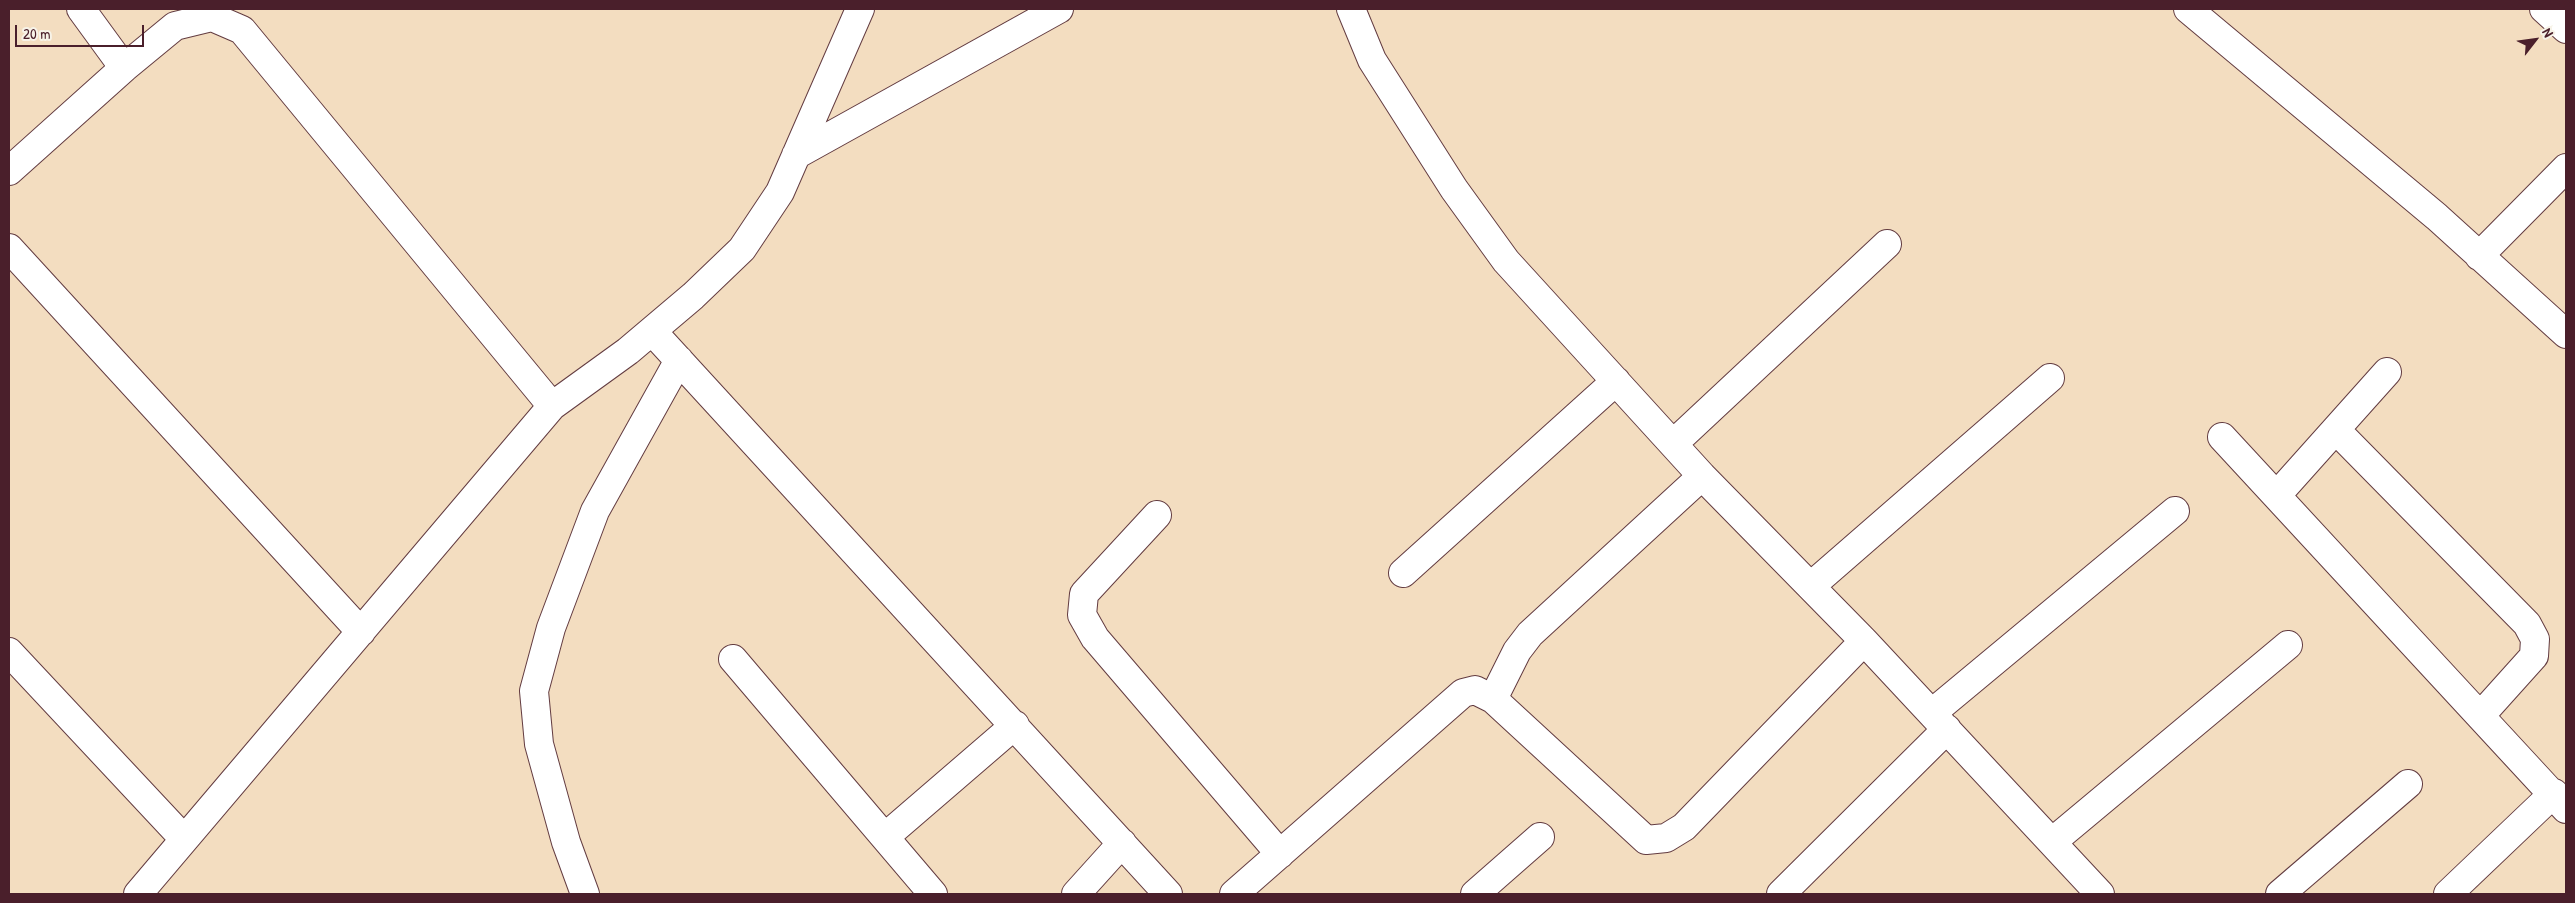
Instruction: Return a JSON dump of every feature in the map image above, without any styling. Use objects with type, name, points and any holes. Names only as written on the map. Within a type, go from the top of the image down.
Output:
[{"type":"street","points":[[81,9],[124,68]]},
{"type":"street","points":[[138,894],[552,406],[652,331],[693,296],[742,249],[780,192],[860,9]]},
{"type":"street","points":[[796,155],[1059,9]]},
{"type":"street","points":[[1351,9],[1372,60],[1460,197],[1506,261],[1702,476],[1864,641],[2100,894]]},
{"type":"street","points":[[2188,9],[2429,211],[2566,334]]},
{"type":"street","points":[[2544,9],[2566,29]]},
{"type":"street","points":[[9,171],[174,26],[212,17],[242,30],[552,406]]},
{"type":"street","points":[[2480,256],[2566,168]]},
{"type":"street","points":[[1673,444],[1887,244]]},
{"type":"street","points":[[9,248],[360,632]]},
{"type":"street","points":[[652,331],[1168,894]]},
{"type":"street","points":[[585,894],[566,842],[539,744],[534,691],[551,628],[595,511],[680,360]]},
{"type":"street","points":[[2277,495],[2387,372]]},
{"type":"street","points":[[1811,586],[2050,378]]},
{"type":"street","points":[[1402,573],[1616,381]]},
{"type":"street","points":[[2336,430],[2528,624],[2535,639],[2534,656],[2481,715]]},
{"type":"street","points":[[2222,437],[2560,801],[2448,894]]},
{"type":"street","points":[[1493,700],[1516,651],[1530,634],[1702,476]]},
{"type":"street","points":[[1781,894],[1939,721],[2175,511]]},
{"type":"street","points":[[1157,515],[1084,594],[1082,616],[1095,638],[1280,854]]},
{"type":"street","points":[[1234,894],[1463,693],[1475,690],[1493,700],[1646,840],[1666,838],[1684,827],[1864,641]]},
{"type":"street","points":[[2052,842],[2288,645]]},
{"type":"street","points":[[9,652],[184,839]]},
{"type":"street","points":[[733,659],[933,894]]},
{"type":"street","points":[[885,837],[1015,725]]},
{"type":"street","points":[[2280,894],[2408,784]]},
{"type":"street","points":[[1475,894],[1540,837]]},
{"type":"street","points":[[1076,894],[1122,843]]}]
